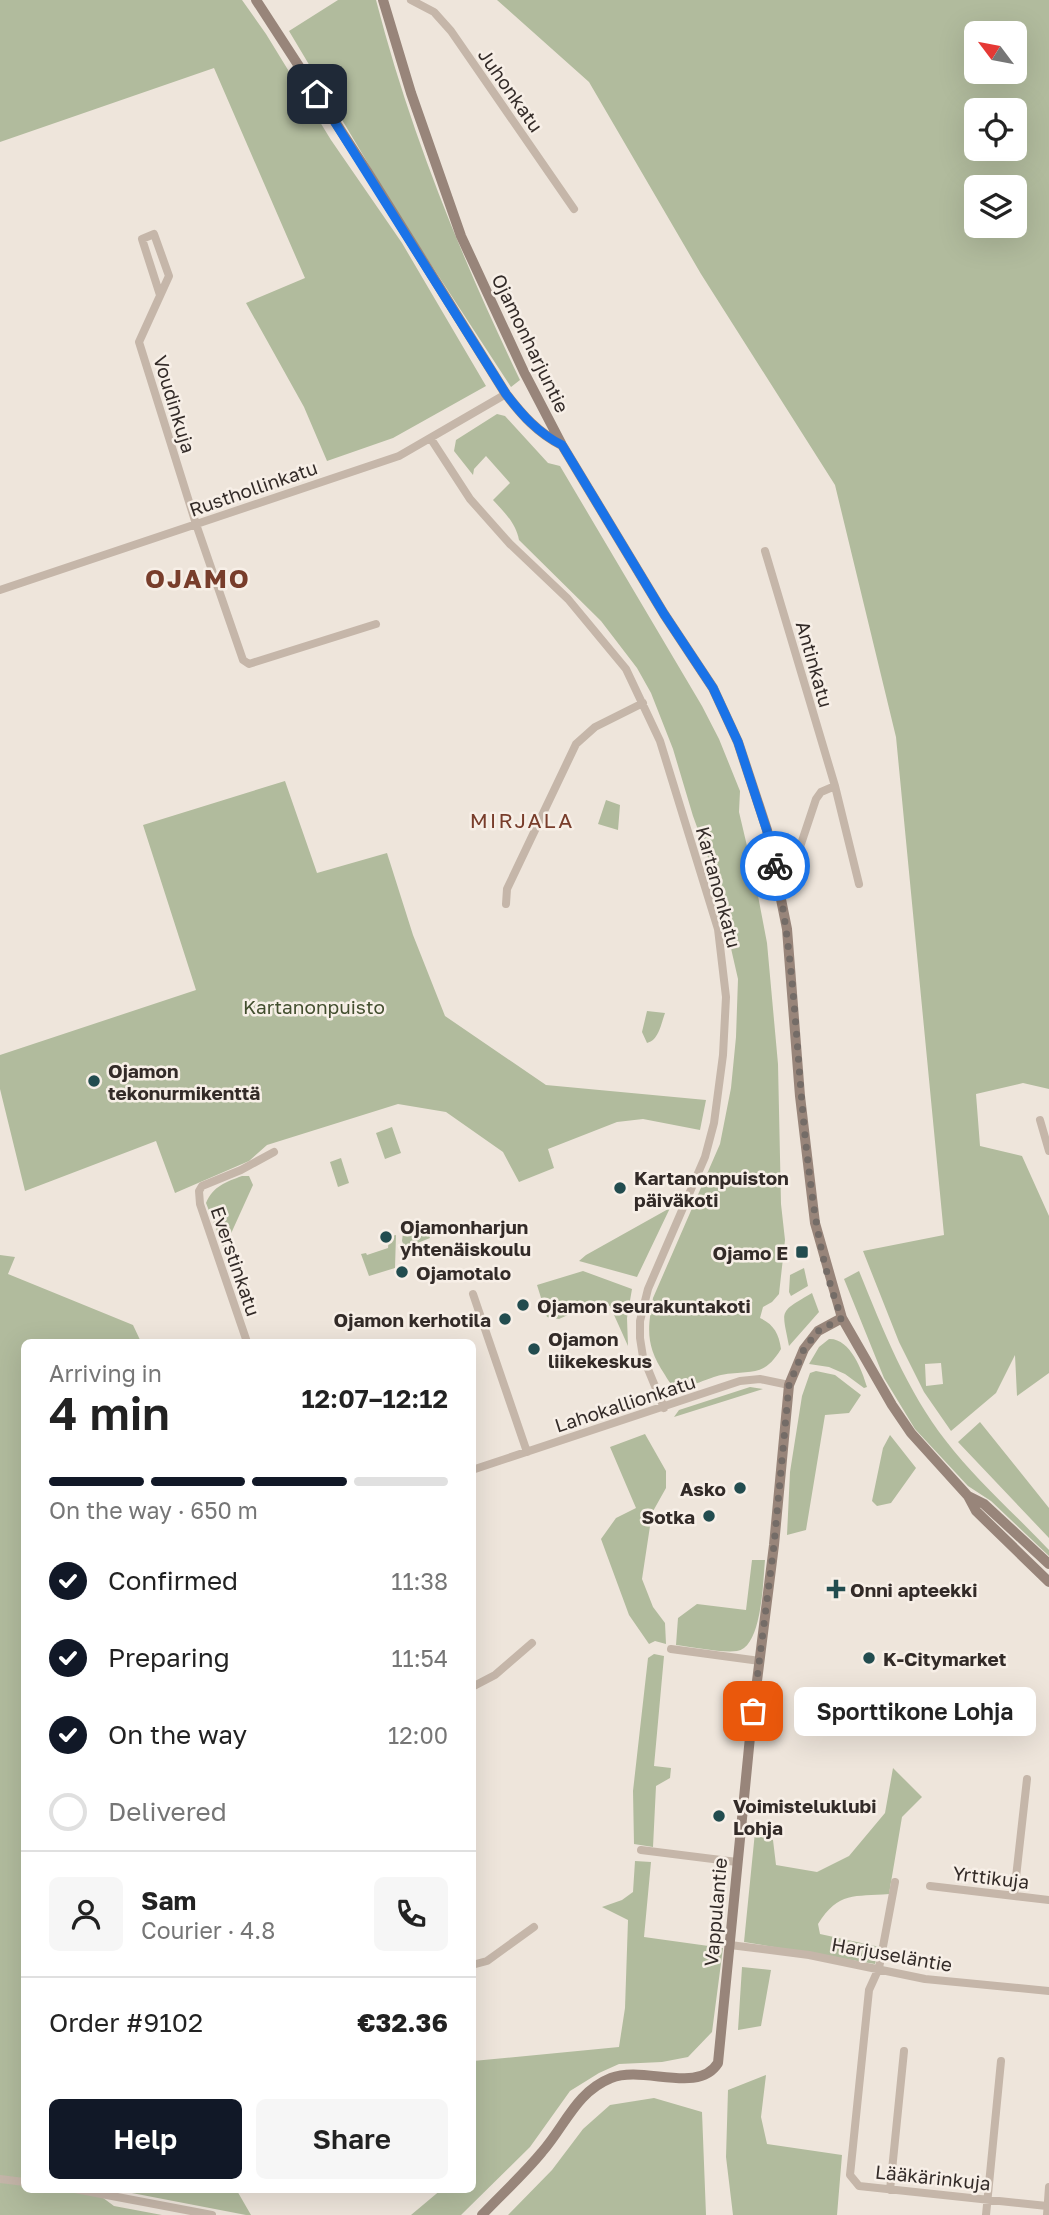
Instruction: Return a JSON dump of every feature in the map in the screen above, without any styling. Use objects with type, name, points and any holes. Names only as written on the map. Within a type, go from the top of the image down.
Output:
[{"type":"main road","points":[[256,0],[367,171],[506,394],[545,437],[562,445]]},
{"type":"main road","name":"Ojamonharjuntie","points":[[383,0],[411,93],[461,236],[524,372],[562,445],[664,614],[713,688],[738,742],[767,831],[778,877],[787,929],[800,1096],[815,1223],[842,1318],[911,1433],[968,1496],[976,1511],[1049,1581]]},
{"type":"main road","name":"Vappulantie","points":[[482,2215],[543,2152],[572,2109],[598,2083],[615,2076],[632,2074],[691,2078],[706,2076],[718,2063],[789,1385],[804,1349],[818,1331],[842,1318]]},
{"type":"main road","name":"Ojamonharjuntie","points":[[968,1496],[984,1504],[1049,1564]]},
{"type":"street","name":"Juhonkatu","points":[[411,0],[434,12],[451,31],[574,209]]},
{"type":"street","name":"Voudinkuja","points":[[160,295],[142,239],[154,234],[169,276],[139,342],[196,524],[246,664],[376,624]]},
{"type":"street","name":"Rusthollinkatu","points":[[0,590],[399,456],[506,394]]},
{"type":"street","name":"Kartanonkatu","points":[[431,439],[476,507],[510,544],[568,599],[626,669],[660,741],[718,929],[726,997],[723,1055],[714,1124],[691,1190],[648,1289],[640,1321],[643,1357],[664,1408]]},
{"type":"street","name":"Antinkatu","points":[[765,551],[835,786],[859,884]]},
{"type":"street","points":[[506,904],[507,889],[576,744],[595,727],[643,703]]},
{"type":"street","points":[[778,877],[786,874],[794,865],[816,799],[827,788],[835,786]]},
{"type":"street","points":[[1040,1120],[1049,1152]]},
{"type":"street","name":"Everstinkatu","points":[[246,1339],[200,1204],[199,1191],[202,1186],[241,1170],[274,1152]]},
{"type":"street","points":[[473,1294],[527,1452]]},
{"type":"street","name":"Lahokallionkatu","points":[[476,1469],[740,1381],[760,1379],[789,1385]]},
{"type":"street","points":[[476,1684],[495,1675],[532,1643]]},
{"type":"street","points":[[671,1649],[760,1661]]},
{"type":"street","points":[[1014,1895],[1027,1779]]},
{"type":"street","points":[[641,1850],[737,1862]]},
{"type":"street","name":"Lääkärinkuja","points":[[895,1882],[879,1968],[867,2001],[850,2175],[859,2186],[987,2199],[1047,2210]]},
{"type":"street","name":"Yrttikuja","points":[[930,1886],[1049,1900]]},
{"type":"street","points":[[476,1964],[487,1961],[534,1927]]},
{"type":"street","name":"Harjuseläntie","points":[[730,1945],[809,1955],[925,1979],[1049,1991]]},
{"type":"street","points":[[890,2190],[904,2051]]},
{"type":"street","points":[[986,2215],[1001,2061]]},
{"type":"street","points":[[0,2179],[21,2182]]},
{"type":"street","points":[[1047,2210],[1049,2188]]},
{"type":"street","points":[[96,2193],[212,2215]]},
{"type":"green space","points":[[0,0],[242,0],[331,140],[402,243],[486,386],[393,438],[327,461],[304,407],[246,303],[305,278],[214,68],[0,142]]},
{"type":"green space","points":[[338,0],[376,0],[421,146],[457,241],[520,380],[511,387],[400,217],[289,31]]},
{"type":"green space","points":[[497,0],[1049,0],[1049,1089],[1023,1083],[976,1094],[980,1146],[1022,1156],[1049,1216],[1049,1373],[1017,1396],[1015,1355],[996,1393],[951,1431],[924,1392],[899,1342],[863,1251],[944,1235],[896,737],[835,485],[701,274],[589,82]],"holes":[[[941,1363],[943,1384],[926,1386],[925,1364]]]},
{"type":"green space","points":[[497,414],[505,416],[548,463],[560,466],[702,706],[740,791],[739,812],[767,943],[778,1064],[781,1204],[785,1240],[779,1294],[763,1307],[760,1318],[775,1330],[781,1349],[762,1369],[721,1375],[685,1388],[671,1384],[654,1355],[649,1329],[651,1310],[653,1298],[720,1144],[731,1088],[738,979],[714,874],[673,749],[651,693],[637,668],[601,621],[519,540],[512,523],[493,500],[510,483],[486,456],[474,469],[473,475],[454,451],[456,440]]},
{"type":"green space","name":"Kartanonpuisto","points":[[285,781],[317,873],[387,853],[413,935],[445,1016],[546,1085],[706,1100],[700,1130],[643,1119],[617,1122],[548,1149],[554,1168],[519,1182],[503,1152],[446,1112],[398,1104],[267,1145],[249,1161],[175,1193],[156,1141],[25,1191],[0,1089],[0,1055],[196,990],[143,825]]},
{"type":"green space","points":[[606,800],[620,805],[618,830],[598,824]]},
{"type":"green space","points":[[647,1011],[665,1013],[657,1035],[647,1043],[642,1032]]},
{"type":"green space","points":[[392,1127],[401,1153],[385,1159],[376,1133]]},
{"type":"green space","points":[[341,1158],[349,1183],[338,1187],[330,1162]]},
{"type":"green space","points":[[242,1176],[249,1176],[253,1185],[224,1249],[206,1203],[216,1189]]},
{"type":"green space","points":[[670,1208],[637,1277],[579,1261],[586,1255]]},
{"type":"green space","points":[[424,1224],[430,1238],[405,1248],[402,1241],[403,1232]]},
{"type":"green space","points":[[396,1235],[395,1268],[369,1276],[361,1254],[367,1255],[388,1248],[389,1237]]},
{"type":"green space","points":[[0,1255],[15,1257],[8,1274],[133,1325],[140,1339],[21,1339],[21,2193],[96,2193],[114,2206],[162,2215],[0,2215]]},
{"type":"green space","points":[[804,1268],[808,1286],[791,1296],[790,1275]]},
{"type":"green space","points":[[583,1271],[632,1289],[627,1318],[628,1346],[610,1306],[599,1301],[559,1319],[547,1317],[537,1285]]},
{"type":"green space","points":[[859,1271],[897,1359],[932,1422],[970,1469],[1049,1550],[1049,1556],[991,1501],[968,1486],[915,1429],[884,1378],[844,1279]]},
{"type":"green space","points":[[812,1293],[819,1312],[789,1346],[785,1313]]},
{"type":"green space","points":[[829,1339],[836,1340],[849,1349],[867,1387],[864,1388],[845,1374],[829,1367],[809,1364],[819,1347]]},
{"type":"green space","points":[[816,1371],[835,1375],[861,1395],[849,1413],[825,1415],[806,1530],[787,1535],[790,1472],[802,1396],[810,1373]]},
{"type":"green space","points":[[750,1387],[763,1389],[674,1417],[679,1410]]},
{"type":"green space","points":[[980,1422],[1049,1508],[1049,1538],[958,1442]]},
{"type":"green space","points":[[645,1434],[666,1471],[666,1488],[652,1513],[642,1579],[653,1607],[665,1623],[666,1644],[655,1641],[649,1644],[629,1615],[601,1539],[616,1518],[636,1508],[610,1447]]},
{"type":"green space","points":[[890,1435],[916,1468],[891,1503],[877,1506],[872,1501],[883,1448]]},
{"type":"green space","points":[[752,1560],[765,1560],[760,1612],[752,1638],[745,1647],[737,1651],[723,1651],[676,1645],[678,1618],[697,1604],[746,1610]]},
{"type":"green space","points":[[654,1654],[664,1656],[654,1766],[671,1768],[670,1778],[656,1786],[653,1847],[634,1844],[633,1791],[648,1658]]},
{"type":"green space","points":[[893,1768],[922,1797],[902,1817],[889,1894],[857,1896],[840,1901],[818,1924],[820,1934],[880,1947],[875,1964],[744,1942],[755,1832],[773,1840],[776,1865],[817,1872],[849,1856],[885,1813]]},
{"type":"green space","points":[[635,1861],[651,1862],[644,1937],[723,1948],[712,2032],[688,2057],[662,2062],[619,2064],[570,2091],[530,2147],[461,2215],[411,2215],[437,2193],[476,2193],[476,2061],[619,2047],[625,2008],[628,1920],[602,1907],[622,1900],[633,1892]]},
{"type":"green space","points":[[742,1967],[771,1970],[761,2026],[738,2030]]},
{"type":"green space","points":[[766,2075],[761,2117],[767,2144],[842,2155],[837,2215],[733,2215],[726,2157],[728,2090]]},
{"type":"green space","points":[[654,2098],[702,2112],[706,2215],[508,2215],[552,2170],[583,2129],[610,2105]]},
{"type":"green space","points":[[132,2193],[238,2193],[251,2215]]},
{"type":"way so far","points":[[753,1711],[774,1545],[789,1385],[804,1349],[818,1331],[842,1318],[815,1223],[800,1096],[787,929],[775,866]]},
{"type":"place","name":"Ojamon tekonurmikenttä","points":[[94,1081]]},
{"type":"place","name":"Kartanonpuiston päiväkoti","points":[[620,1188]]},
{"type":"place","name":"Ojamonharjun yhtenäiskoulu","points":[[386,1237]]},
{"type":"place","name":"Ojamo E","points":[[802,1252]]},
{"type":"place","name":"Ojamotalo","points":[[402,1272]]},
{"type":"place","name":"Ojamon seurakuntakoti","points":[[523,1305]]},
{"type":"place","name":"Ojamon kerhotila","points":[[505,1319]]},
{"type":"place","name":"Ojamon liikekeskus","points":[[534,1349]]},
{"type":"place","name":"Asko","points":[[740,1488]]},
{"type":"place","name":"Sotka","points":[[709,1516]]},
{"type":"place","name":"Onni apteekki","points":[[836,1589]]},
{"type":"place","name":"K-Citymarket","points":[[869,1658]]},
{"type":"place","name":"Sporttikone Lohja","points":[[753,1711]]},
{"type":"place","name":"Voimisteluklubi Lohja","points":[[719,1816]]},
{"type":"district","name":"OJAMO","points":[[198,578]]},
{"type":"district","name":"MIRJALA","points":[[522,820]]},
{"type":"route","points":[[317,94],[506,394],[545,437],[562,445],[664,614],[713,688],[738,742],[767,831],[775,866]]}]
